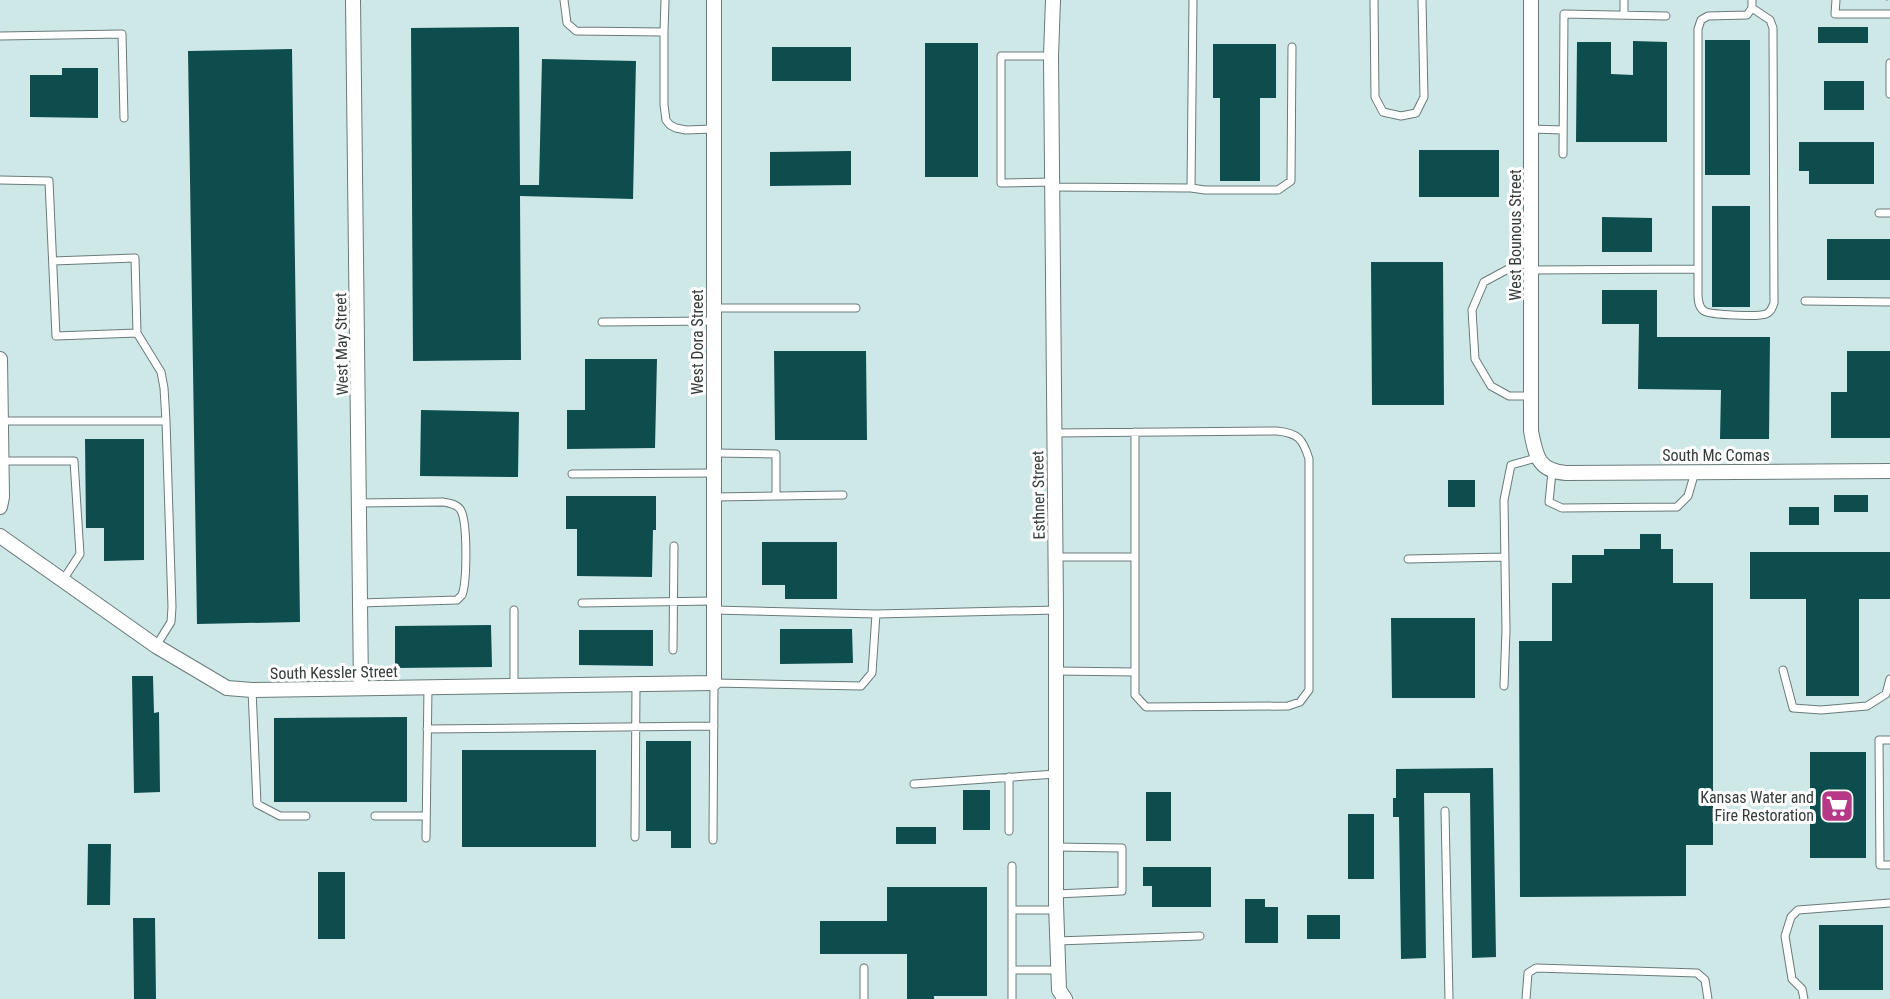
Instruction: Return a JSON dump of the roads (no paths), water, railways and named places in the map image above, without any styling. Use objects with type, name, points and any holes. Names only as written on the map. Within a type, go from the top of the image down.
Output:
[{"type":"street","name":"West May Street","points":[[353,0],[361,688]]},
{"type":"street","name":"West Dora Street","points":[[714,0],[714,683]]},
{"type":"street","name":"Esthner Street","points":[[1053,0],[1051,56],[1056,910],[1058,970],[1062,994]]},
{"type":"street","name":"West Bounous Street","points":[[1531,0],[1531,431],[1544,465]]},
{"type":"street","points":[[0,359],[2,461],[0,507]]},
{"type":"street","name":"South Mc Comas","points":[[1544,465],[1695,472],[1890,471]]},
{"type":"street","name":"South Kessler Street","points":[[0,536],[156,646],[227,688],[252,690],[714,683]]},
{"type":"lane","points":[[564,0],[567,23],[576,31],[664,32]]},
{"type":"lane","points":[[665,0],[664,105],[666,120],[675,128],[713,129]]},
{"type":"lane","points":[[1191,188],[1193,0]]},
{"type":"lane","points":[[1374,0],[1375,97],[1383,112],[1401,116],[1416,112],[1424,97],[1422,0]]},
{"type":"lane","points":[[1624,0],[1624,15]]},
{"type":"lane","points":[[1836,0],[1835,14],[1890,14]]},
{"type":"lane","points":[[1752,4],[1770,20],[1773,28],[1774,296],[1772,309],[1765,315],[1714,314],[1703,311],[1698,302],[1698,29],[1701,20],[1705,17],[1742,17],[1747,15],[1752,4]]},
{"type":"lane","points":[[1563,154],[1564,14],[1666,16]]},
{"type":"lane","points":[[0,36],[122,34],[123,118]]},
{"type":"lane","points":[[1051,56],[1001,56],[1001,183],[1204,190],[1278,190],[1292,181],[1292,47]]},
{"type":"lane","points":[[1890,63],[1890,94]]},
{"type":"lane","points":[[1531,129],[1563,130]]},
{"type":"lane","points":[[0,180],[49,181],[56,336],[137,333]]},
{"type":"lane","points":[[1879,213],[1890,213]]},
{"type":"lane","points":[[53,261],[135,258],[137,333],[160,372],[164,388],[166,420],[172,607],[171,622],[156,646]]},
{"type":"lane","points":[[1531,396],[1509,396],[1491,386],[1475,359],[1472,310],[1484,282],[1510,268],[1531,266],[1698,269]]},
{"type":"lane","points":[[1804,301],[1890,302]]},
{"type":"lane","points":[[602,322],[856,309]]},
{"type":"lane","points":[[1,420],[166,420]]},
{"type":"lane","points":[[1054,433],[1135,432],[1277,431],[1292,433],[1305,444],[1309,459],[1309,690],[1300,702],[1288,706],[1146,706],[1135,695],[1135,432]]},
{"type":"lane","points":[[714,453],[776,454],[776,496]]},
{"type":"lane","points":[[2,461],[74,460],[80,554],[63,580]]},
{"type":"lane","points":[[1504,686],[1504,500],[1511,465],[1544,465],[1549,502],[1562,508],[1677,507],[1688,496],[1695,472]]},
{"type":"lane","points":[[572,474],[714,473]]},
{"type":"lane","points":[[714,496],[843,495]]},
{"type":"lane","points":[[359,503],[443,502],[453,504],[460,509],[464,518],[466,573],[462,595],[457,600],[360,603]]},
{"type":"lane","points":[[673,650],[674,546]]},
{"type":"lane","points":[[1055,557],[1135,557]]},
{"type":"lane","points":[[1408,559],[1504,557]]},
{"type":"lane","points":[[582,603],[674,602],[876,614],[1056,610]]},
{"type":"lane","points":[[514,610],[514,687]]},
{"type":"lane","points":[[713,840],[714,683],[861,686],[872,673],[876,614]]},
{"type":"lane","points":[[1783,670],[1793,708],[1821,710],[1867,706],[1886,694],[1890,679]]},
{"type":"lane","points":[[1056,671],[1135,672]]},
{"type":"lane","points":[[635,837],[636,685]]},
{"type":"lane","points":[[426,838],[428,687]]},
{"type":"lane","points":[[252,690],[257,804],[280,816],[306,816]]},
{"type":"lane","points":[[427,729],[714,726]]},
{"type":"lane","points":[[1890,740],[1879,740],[1880,865],[1890,865]]},
{"type":"lane","points":[[914,784],[1056,774]]},
{"type":"lane","points":[[1009,777],[1009,831]]},
{"type":"lane","points":[[1445,811],[1449,999]]},
{"type":"lane","points":[[375,816],[426,816]]},
{"type":"lane","points":[[1056,847],[1122,848],[1122,891],[1056,894]]},
{"type":"lane","points":[[1012,866],[1012,999]]},
{"type":"lane","points":[[1804,999],[1802,989],[1792,979],[1785,936],[1791,917],[1798,910],[1890,903]]},
{"type":"lane","points":[[1012,910],[1056,910]]},
{"type":"lane","points":[[1057,940],[1200,936]]},
{"type":"lane","points":[[864,968],[864,999]]},
{"type":"lane","points":[[1526,999],[1528,973],[1536,968],[1697,972],[1705,980],[1708,999]]},
{"type":"lane","points":[[1012,970],[1058,970]]},
{"type":"place","name":"Kansas Water and Fire Restoration","points":[[1837,806]]}]
